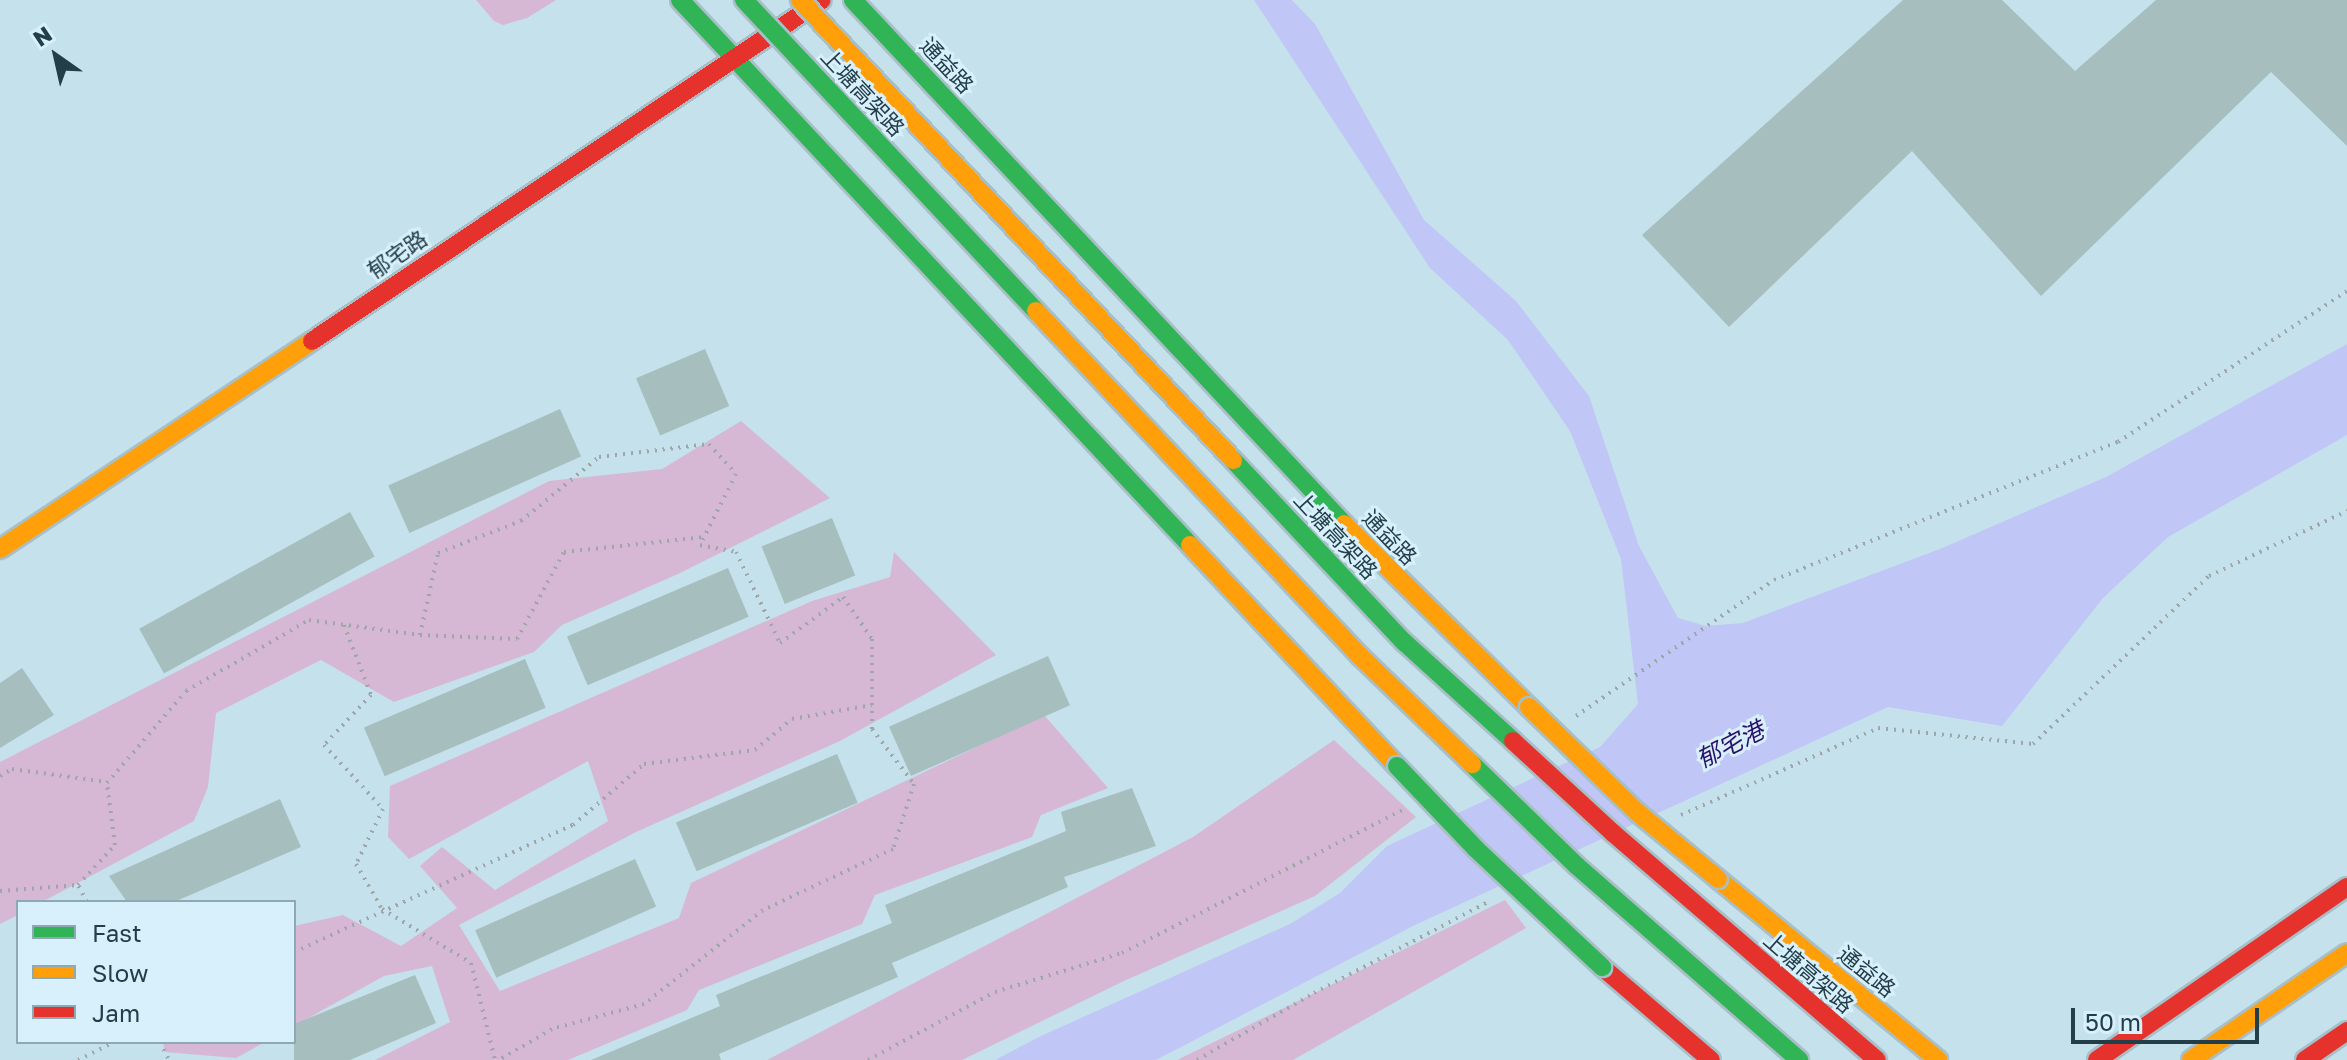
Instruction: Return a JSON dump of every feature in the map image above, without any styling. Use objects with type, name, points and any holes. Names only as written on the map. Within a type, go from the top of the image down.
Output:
[{"type":"main road","points":[[680,0],[1476,849],[1602,967],[1711,1060]]},
{"type":"main road","name":"上塘高架路","points":[[744,0],[1360,656],[1577,866],[1799,1060]]},
{"type":"main road","name":"上塘高架路","points":[[800,0],[1404,642],[1613,833],[1877,1060]]},
{"type":"main road","name":"郁宅路","points":[[0,549],[822,0]]},
{"type":"main road","name":"通益路","points":[[853,0],[1372,554],[1637,812],[1938,1060]]},
{"type":"main road","points":[[2097,1060],[2347,887]]},
{"type":"main road","points":[[2191,1060],[2347,953]]},
{"type":"main road","points":[[2305,1060],[2347,1031]]},
{"type":"path","points":[[1572,718],[1599,704],[1774,580],[2118,442],[2347,291]]},
{"type":"path","points":[[344,625],[371,695],[324,745],[383,809],[356,864],[382,909],[471,963],[497,1060],[552,1029],[644,1004],[763,910],[893,849],[914,784],[872,729],[872,639],[843,597],[780,643],[736,552],[700,545],[736,474],[709,444],[599,457],[521,521],[438,553],[420,635]]},
{"type":"path","points":[[1674,818],[1878,728],[2033,744],[2209,576],[2347,511]]},
{"type":"path","points":[[0,891],[78,885],[115,845],[107,783],[186,691],[309,620],[420,635],[517,639],[564,552],[704,537]]},
{"type":"path","points":[[296,951],[382,909],[573,825],[644,764],[755,750],[792,719],[872,705]]},
{"type":"path","points":[[0,776],[12,769],[107,783]]},
{"type":"path","points":[[868,1060],[995,992],[1122,953],[1409,807]]},
{"type":"path","points":[[78,885],[86,900]]},
{"type":"path","points":[[1197,1060],[1314,993],[1499,896]]},
{"type":"path","points":[[78,1060],[110,1044]]},
{"type":"shaded area","points":[[476,0],[556,0],[527,18],[503,25],[494,21]]},
{"type":"shaded area","points":[[741,421],[830,498],[678,574],[562,625],[534,652],[394,702],[321,660],[216,713],[208,787],[194,821],[46,900],[16,900],[16,916],[0,924],[0,762],[549,481],[662,469]]},
{"type":"shaded area","points":[[894,552],[996,655],[840,741],[636,832],[459,925],[500,991],[679,918],[691,883],[1044,715],[1108,788],[1041,815],[1032,837],[875,895],[862,924],[699,990],[687,1010],[568,1060],[375,1060],[450,1022],[432,966],[384,976],[296,1025],[296,926],[343,915],[401,946],[457,908],[420,866],[442,847],[495,890],[608,821],[588,761],[409,859],[388,837],[390,786],[812,601],[890,577]]},
{"type":"shaded area","points":[[1334,740],[1416,817],[1315,896],[1124,981],[962,1060],[767,1060],[1193,837]]},
{"type":"shaded area","points":[[1505,900],[1526,928],[1293,1060],[1177,1060]]},
{"type":"shaded area","points":[[163,1044],[261,1044],[236,1058],[165,1052]]},
{"type":"water","name":"郁宅港","points":[[1254,0],[1292,0],[1315,24],[1424,220],[1516,301],[1589,396],[1639,546],[1678,618],[1706,626],[1743,623],[1940,549],[2106,477],[2347,344],[2347,435],[2168,537],[2103,598],[2002,726],[1888,707],[1415,925],[1156,1060],[995,1060],[1041,1036],[1290,924],[1340,893],[1387,846],[1600,747],[1638,704],[1621,559],[1570,431],[1508,340],[1430,268]]},
{"type":"building","points":[[1903,0],[2002,0],[2075,71],[2156,0],[2347,0],[2347,146],[2271,72],[2041,296],[1912,151],[1729,327],[1642,235]]},
{"type":"building","points":[[705,349],[729,406],[660,435],[636,378]]},
{"type":"building","points":[[560,409],[581,457],[409,533],[388,485]]},
{"type":"building","points":[[350,512],[375,557],[164,673],[139,629]]},
{"type":"building","points":[[832,518],[855,575],[785,604],[762,546]]},
{"type":"building","points":[[728,568],[749,617],[588,685],[567,636]]},
{"type":"building","points":[[1048,656],[1070,705],[911,776],[889,727]]},
{"type":"building","points":[[525,659],[546,708],[385,776],[364,727]]},
{"type":"building","points":[[22,668],[54,715],[0,748],[0,683]]},
{"type":"building","points":[[837,754],[858,803],[697,871],[676,822]]},
{"type":"building","points":[[1132,788],[1156,846],[1064,877],[1068,887],[892,963],[898,977],[719,1054],[721,1060],[591,1060],[720,1006],[716,995],[892,923],[885,905],[1066,831],[1061,812]]},
{"type":"building","points":[[280,799],[301,847],[179,900],[126,900],[109,876]]},
{"type":"building","points":[[635,859],[656,907],[496,978],[475,930]]},
{"type":"building","points":[[415,975],[436,1023],[350,1060],[294,1060],[296,1023]]},
{"type":"traffic: fast","points":[[680,0],[1190,545]]},
{"type":"traffic: fast","points":[[744,0],[1036,311]]},
{"type":"traffic: fast","points":[[853,0],[1344,524]]},
{"type":"traffic: fast","points":[[1233,460],[1404,642],[1513,741]]},
{"type":"traffic: fast","points":[[1472,764],[1577,866],[1799,1060]]},
{"type":"traffic: fast","points":[[1397,766],[1476,849],[1602,967]]},
{"type":"traffic: slow","points":[[800,0],[1233,460]]},
{"type":"traffic: slow","points":[[1036,311],[1360,656],[1472,764]]},
{"type":"traffic: slow","points":[[0,549],[312,341]]},
{"type":"traffic: slow","points":[[1344,524],[1529,707]]},
{"type":"traffic: slow","points":[[1190,545],[1397,766]]},
{"type":"traffic: slow","points":[[1529,707],[1637,812],[1718,879]]},
{"type":"traffic: slow","points":[[1718,879],[1938,1060]]},
{"type":"traffic: slow","points":[[2191,1060],[2347,953]]},
{"type":"traffic: jam","points":[[312,341],[822,0]]},
{"type":"traffic: jam","points":[[1513,741],[1613,833],[1877,1060]]},
{"type":"traffic: jam","points":[[2097,1060],[2347,887]]},
{"type":"traffic: jam","points":[[1602,967],[1711,1060]]},
{"type":"traffic: jam","points":[[2305,1060],[2347,1031]]}]
